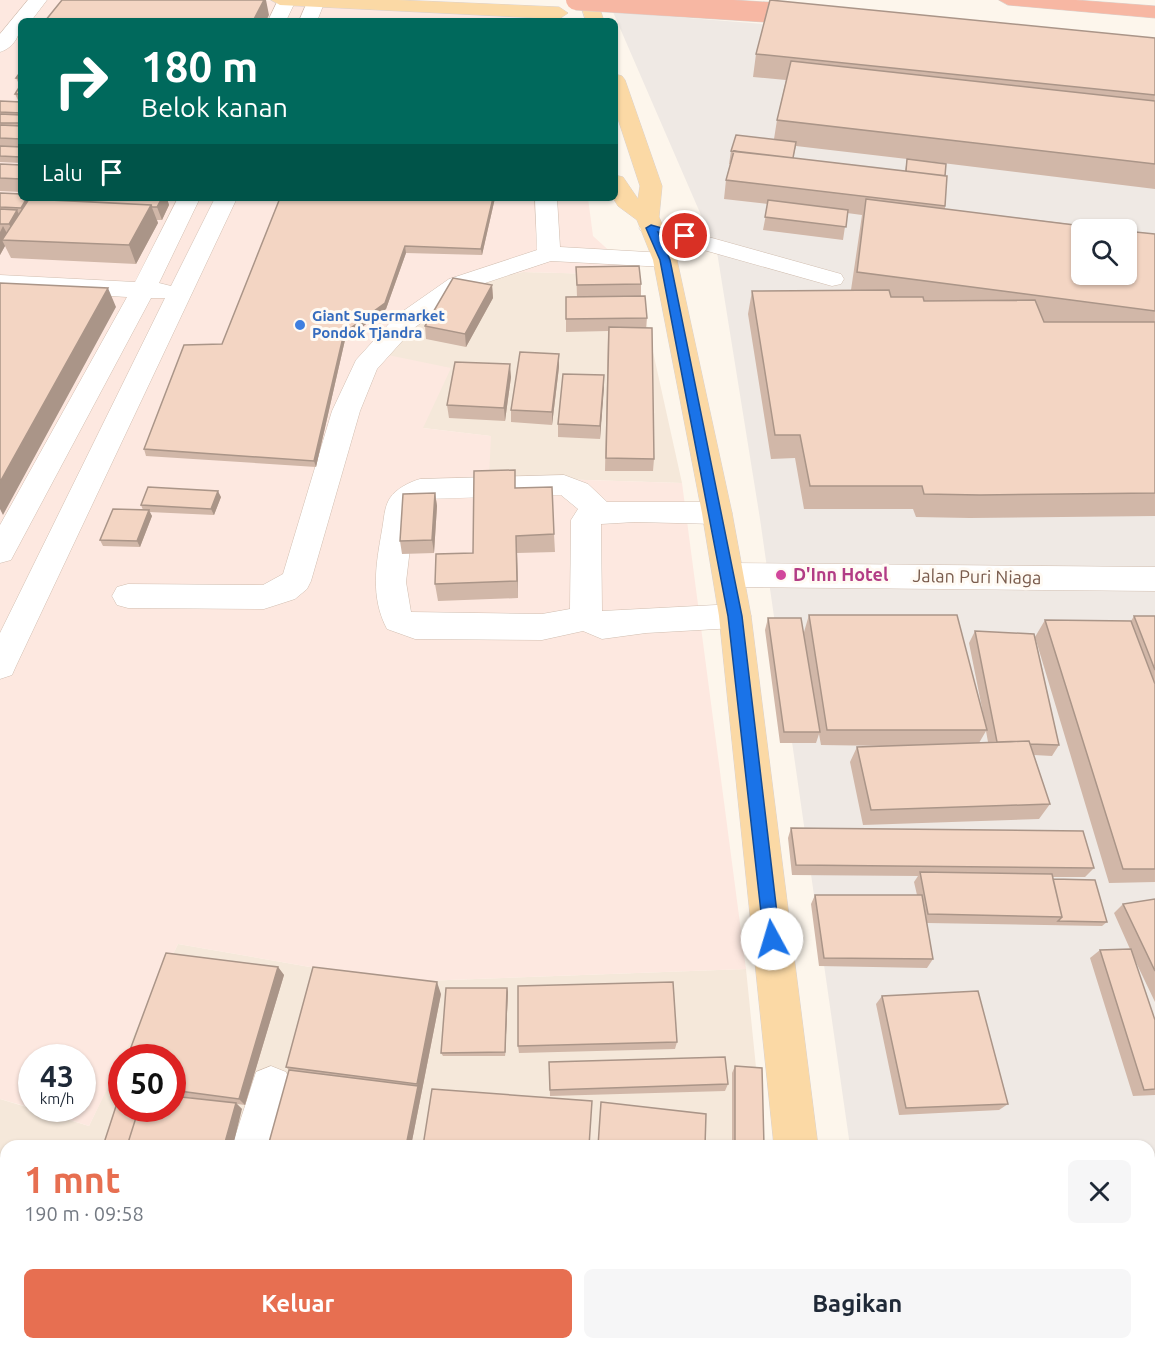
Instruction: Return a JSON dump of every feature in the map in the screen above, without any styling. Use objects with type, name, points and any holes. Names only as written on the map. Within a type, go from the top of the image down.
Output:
[{"type":"highway","points":[[576,0],[828,16]]},
{"type":"highway","points":[[1008,0],[1155,12]]},
{"type":"main road","points":[[280,0],[565,11]]},
{"type":"main road","points":[[588,0],[594,18]]},
{"type":"main road","points":[[618,89],[651,186],[649,222]]},
{"type":"main road","points":[[618,187],[626,201],[649,222],[665,260],[717,513],[735,616],[795,1140]]},
{"type":"street","points":[[23,18],[38,0]]},
{"type":"street","points":[[278,18],[287,0]]},
{"type":"street","points":[[311,18],[328,1]]},
{"type":"street","points":[[0,46],[18,24]]},
{"type":"street","points":[[0,552],[143,290],[188,201]]},
{"type":"street","points":[[0,666],[225,201]]},
{"type":"street","points":[[546,201],[549,254]]},
{"type":"street","points":[[649,222],[832,279]]},
{"type":"street","points":[[128,596],[264,597],[284,590],[296,581],[346,411],[365,366],[405,322],[458,284],[549,254],[665,260]]},
{"type":"street","points":[[0,282],[181,291]]},
{"type":"street","points":[[599,512],[578,491],[564,485],[420,489],[401,504],[390,592],[392,608],[398,620],[416,626],[542,627],[586,618],[602,626],[645,620],[735,616]]},
{"type":"street","points":[[586,618],[586,520],[590,514],[635,511],[717,513]]},
{"type":"street","name":"Jalan Puri Niaga","points":[[728,574],[1155,579]]},
{"type":"street","points":[[256,1140],[272,1087]]},
{"type":"shaded area","points":[[0,0],[253,0],[561,8],[563,18],[18,18],[18,201],[588,201],[593,236],[636,275],[523,272],[474,282],[378,353],[451,368],[423,428],[491,436],[489,477],[682,483],[746,969],[396,982],[178,944],[129,1044],[108,1044],[108,1087],[96,1112],[96,1044],[18,1044],[18,1104],[0,1099]]},
{"type":"shaded area","points":[[613,12],[1155,55],[1155,1140],[849,1140],[760,519],[717,252],[618,24],[618,18],[616,18]]},
{"type":"shaded area","points":[[523,272],[636,275],[682,483],[488,477],[490,436],[423,428],[378,353],[474,282]]},
{"type":"shaded area","points":[[178,944],[396,982],[746,969],[763,1140],[0,1140],[0,1099],[18,1104],[18,1122],[76,1122],[89,1126],[91,1122],[96,1122],[96,1111],[108,1086],[108,1122],[186,1122],[186,1044],[128,1044]]},
{"type":"shaded area","points":[[76,1122],[91,1122],[89,1126]]},
{"type":"building","points":[[62,0],[264,0],[255,18],[47,18]]},
{"type":"building","points":[[770,0],[1155,38],[1155,95],[756,54]]},
{"type":"building","points":[[791,61],[1155,101],[1155,164],[777,120]]},
{"type":"building","points":[[0,101],[18,102],[18,113],[0,112]]},
{"type":"building","points":[[0,114],[18,115],[18,123],[0,123]]},
{"type":"building","points":[[0,125],[18,126],[18,139],[0,138]]},
{"type":"building","points":[[736,135],[796,142],[793,158],[731,151]]},
{"type":"building","points":[[0,146],[18,147],[18,157],[0,156]]},
{"type":"building","points":[[734,151],[947,176],[945,206],[726,180]]},
{"type":"building","points":[[907,159],[946,164],[945,176],[906,171]]},
{"type":"building","points":[[0,164],[18,165],[18,179],[0,178]]},
{"type":"building","points":[[0,193],[18,194],[18,201],[25,201],[21,208],[0,207]]},
{"type":"building","points":[[866,199],[1071,225],[1071,285],[1137,285],[1137,232],[1155,234],[1155,311],[857,272]]},
{"type":"building","points":[[768,200],[848,210],[846,227],[765,217]]},
{"type":"building","points":[[28,201],[151,205],[129,245],[2,240]]},
{"type":"building","points":[[76,201],[160,201],[157,207]]},
{"type":"building","name":"Giant Supermarket Pondok Tjandra","points":[[279,201],[492,201],[481,249],[405,246],[385,303],[344,333],[314,461],[144,449],[184,345],[222,344]]},
{"type":"building","points":[[0,209],[17,210],[9,224],[0,224]]},
{"type":"building","points":[[639,266],[641,284],[577,285],[576,267]]},
{"type":"building","points":[[453,278],[492,285],[465,334],[425,326]]},
{"type":"building","points":[[0,283],[108,288],[0,482]]},
{"type":"building","points":[[889,290],[891,297],[923,297],[924,301],[1035,300],[1044,322],[1155,322],[1155,493],[924,494],[922,486],[810,486],[800,435],[775,435],[752,291]]},
{"type":"building","points":[[645,296],[647,318],[566,319],[566,297]]},
{"type":"building","points":[[609,327],[652,328],[654,459],[606,458]]},
{"type":"building","points":[[520,352],[559,354],[552,412],[511,410]]},
{"type":"building","points":[[455,362],[510,364],[504,408],[447,405]]},
{"type":"building","points":[[563,374],[604,375],[600,426],[558,424]]},
{"type":"building","points":[[515,470],[515,488],[552,487],[554,534],[516,536],[517,581],[435,584],[436,554],[473,553],[474,471]]},
{"type":"building","points":[[148,487],[218,491],[211,509],[141,505]]},
{"type":"building","points":[[435,493],[432,540],[400,541],[403,494]]},
{"type":"building","points":[[113,509],[149,510],[137,541],[100,540]]},
{"type":"building","points":[[809,615],[957,615],[987,730],[827,730]]},
{"type":"building","points":[[1134,616],[1155,616],[1155,670]]},
{"type":"building","points":[[768,618],[801,618],[820,732],[784,732]]},
{"type":"building","points":[[1045,620],[1131,621],[1155,684],[1155,869],[1123,869]]},
{"type":"building","points":[[975,631],[1034,634],[1059,745],[1030,744],[1029,741],[997,742]]},
{"type":"building","points":[[1029,741],[1050,804],[871,810],[857,747]]},
{"type":"building","points":[[791,828],[1083,831],[1094,868],[796,865]]},
{"type":"building","points":[[920,872],[1052,874],[1062,917],[928,914]]},
{"type":"building","points":[[1053,879],[1095,880],[1107,922],[1058,921],[1062,917]]},
{"type":"building","points":[[815,895],[922,895],[933,959],[824,958]]},
{"type":"building","points":[[1155,899],[1155,971],[1123,904]]},
{"type":"building","points":[[1131,949],[1155,1020],[1155,1089],[1144,1090],[1100,950]]},
{"type":"building","points":[[166,953],[278,967],[239,1099],[186,1092],[186,1044],[132,1044]]},
{"type":"building","points":[[313,967],[437,982],[417,1084],[286,1067]]},
{"type":"building","points":[[673,982],[677,1042],[518,1046],[518,986]]},
{"type":"building","points":[[446,988],[507,988],[505,1052],[441,1053]]},
{"type":"building","points":[[978,991],[1008,1104],[906,1108],[882,996]]},
{"type":"building","points":[[725,1057],[728,1084],[550,1090],[549,1062]]},
{"type":"building","points":[[735,1066],[762,1068],[764,1140],[735,1140]]},
{"type":"building","points":[[289,1070],[418,1086],[407,1140],[270,1140]]},
{"type":"building","points":[[432,1089],[592,1101],[589,1140],[424,1140]]},
{"type":"building","points":[[186,1098],[236,1103],[226,1140],[129,1140],[135,1122],[186,1122]]},
{"type":"building","points":[[601,1102],[706,1114],[705,1140],[598,1140]]},
{"type":"building","points":[[111,1122],[135,1122],[129,1140],[105,1140]]},
{"type":"place","name":"Giant Supermarket Pondok Tjandra","points":[[300,325]]},
{"type":"place","name":"D'Inn Hotel","points":[[781,575]]},
{"type":"route","points":[[685,236],[651,228],[665,260],[717,513],[735,616],[772,939]]}]
